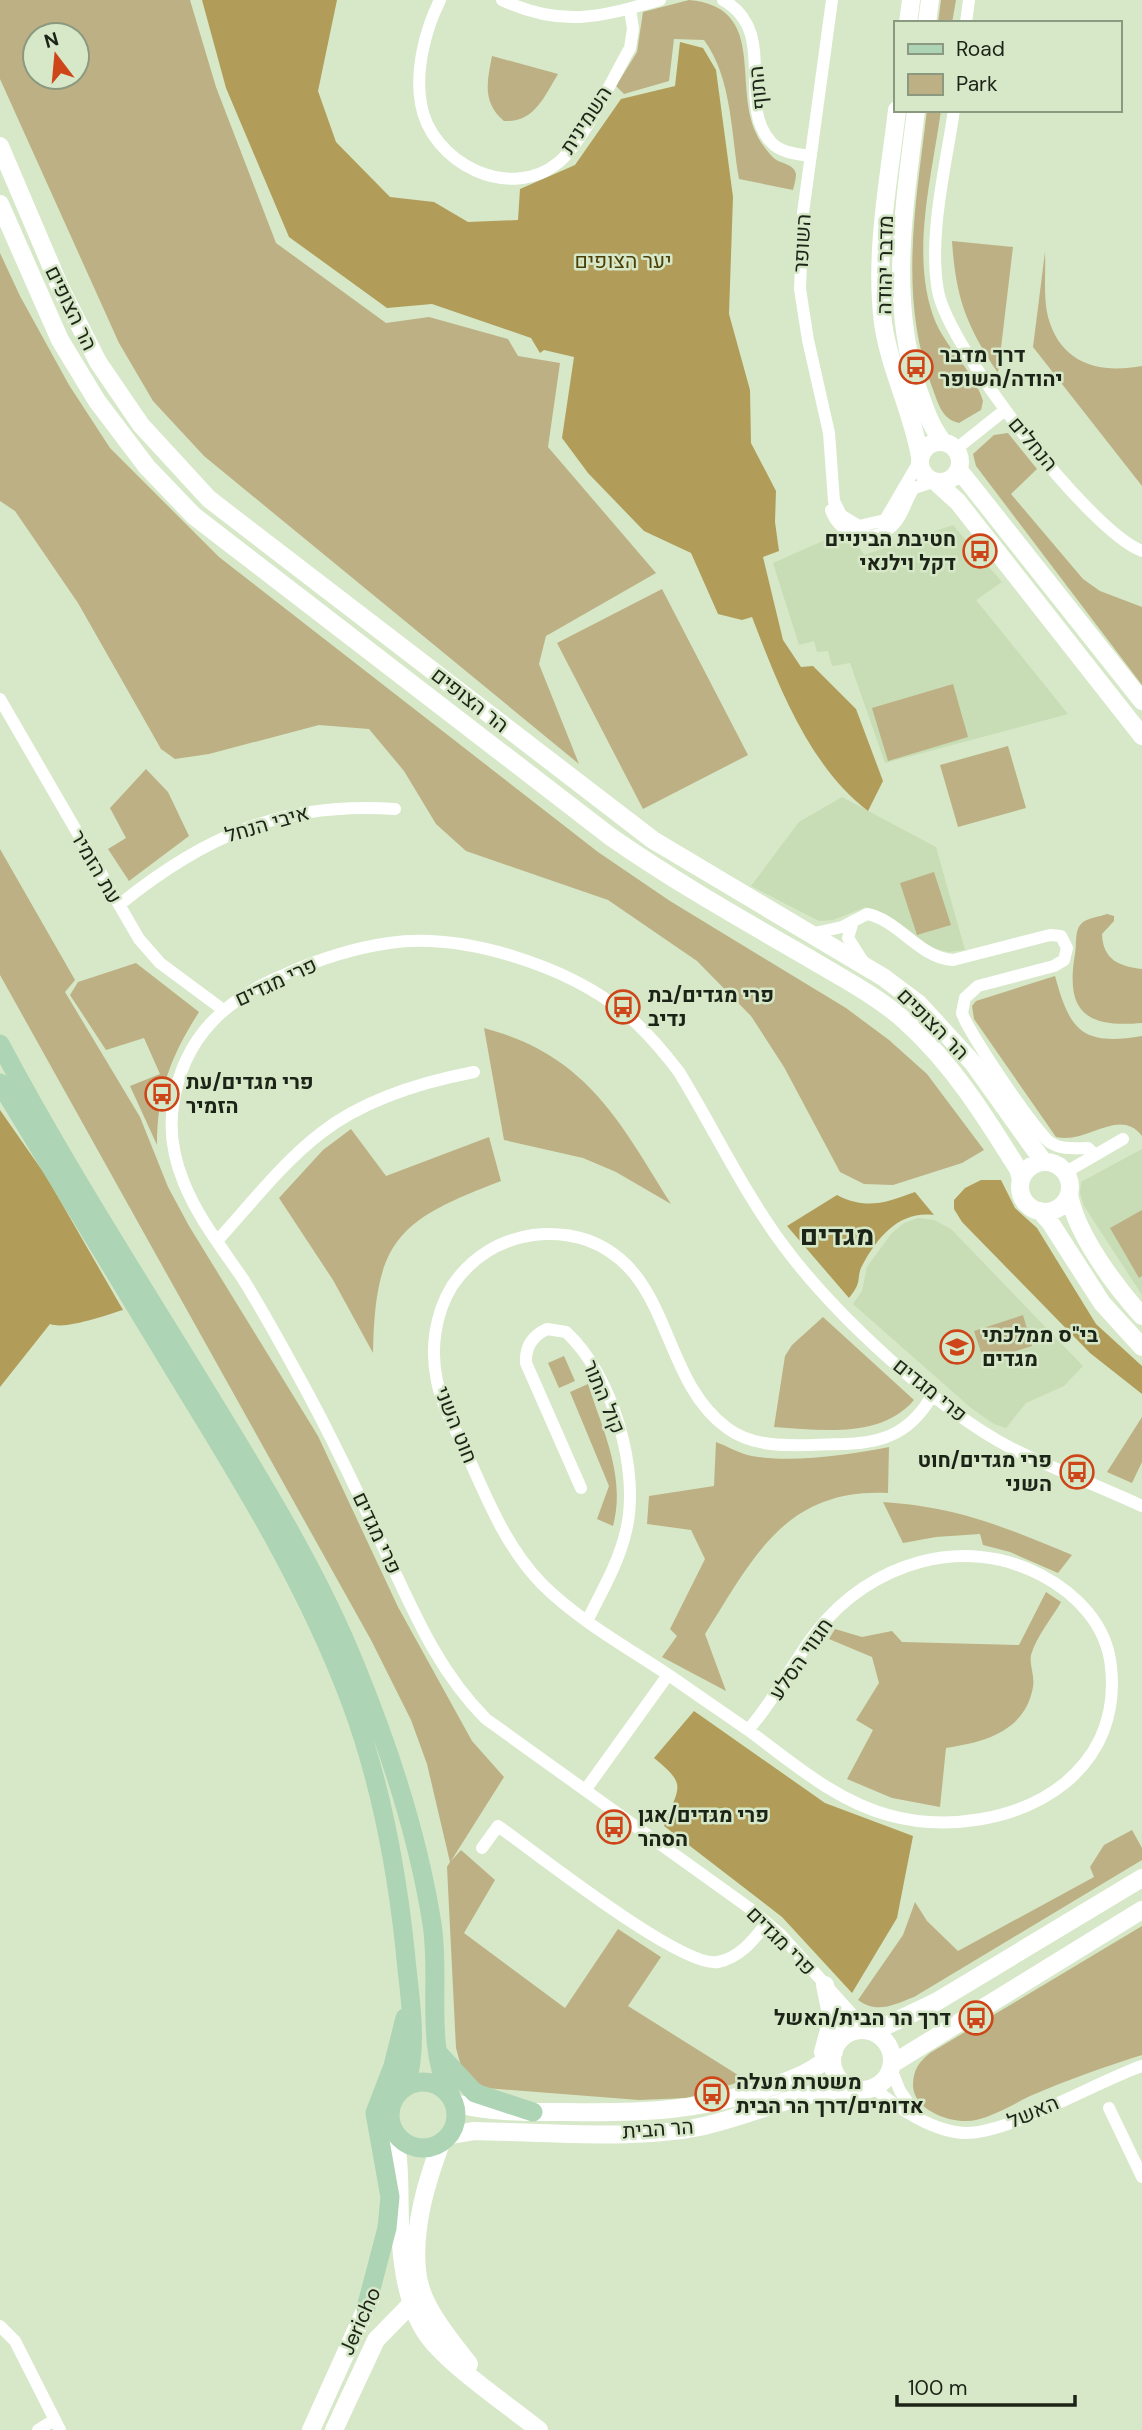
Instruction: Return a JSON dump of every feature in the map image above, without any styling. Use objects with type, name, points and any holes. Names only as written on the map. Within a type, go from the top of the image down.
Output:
[{"type":"main road","points":[[908,21],[911,0]]},
{"type":"main road","points":[[927,21],[930,0]]},
{"type":"main road","name":"מדבר יהודה","points":[[897,112],[883,228],[880,282],[883,322],[892,367],[920,459]]},
{"type":"main road","name":"מדבר יהודה","points":[[916,112],[900,247],[902,320],[912,370],[926,414],[949,445]]},
{"type":"main road","name":"הר הצופים","points":[[0,146],[60,287],[98,362],[141,425],[209,499],[634,826],[869,969],[919,1004],[956,1042],[1043,1161]]},
{"type":"main road","name":"הר הצופים","points":[[0,204],[60,341],[79,374],[123,438],[194,516],[621,844],[670,878],[871,996],[904,1020],[940,1056],[974,1100],[1018,1169],[1021,1179]]},
{"type":"main road","points":[[935,482],[948,482],[959,470],[960,456],[949,445],[930,444],[920,459],[921,471],[958,502],[1142,736]]},
{"type":"main road","points":[[959,470],[1142,701]]},
{"type":"main road","points":[[0,1044],[286,1522],[356,1666],[398,1778],[433,1926],[437,1972],[437,2052],[443,2082],[453,2100],[456,2120],[445,2139],[417,2230],[416,2272],[449,2338],[489,2389]]},
{"type":"main road","points":[[0,1083],[240,1477],[322,1632],[350,1700],[375,1776],[395,1874],[413,2032],[413,2056],[406,2087],[393,2102],[391,2122],[400,2162],[402,2252],[413,2302],[428,2335],[538,2430]]},
{"type":"main road","points":[[1142,1315],[1120,1290],[1077,1222],[1069,1194],[1070,1180],[1066,1172],[1052,1162],[1043,1161],[1031,1165],[1021,1179],[1022,1196],[1050,1222],[1102,1303],[1142,1348]]},
{"type":"main road","points":[[1040,1211],[1058,1208],[1069,1194]]},
{"type":"main road","points":[[870,2031],[888,2045],[892,2066],[888,2077],[867,2089],[844,2084],[834,2070],[836,2047],[854,2031],[870,2031],[936,2002],[1142,1878]]},
{"type":"main road","points":[[892,2066],[1142,1910]]},
{"type":"main road","points":[[366,2308],[387,2228],[390,2197],[387,2169],[375,2127],[375,2113],[405,2024],[405,1958]]},
{"type":"main road","points":[[801,2076],[820,2056],[830,2036],[832,2009],[829,1990]]},
{"type":"main road","name":"הר הבית","points":[[453,2100],[487,2111],[671,2111],[745,2095],[801,2076],[815,2069],[836,2047]]},
{"type":"main road","points":[[437,2052],[475,2093],[533,2112]]},
{"type":"main road","points":[[406,2087],[426,2082],[435,2084],[453,2100]]},
{"type":"main road","name":"הר הבית","points":[[445,2139],[474,2131],[673,2131],[751,2115],[823,2090],[867,2089]]},
{"type":"main road","points":[[394,2131],[410,2146],[431,2147],[445,2139]]},
{"type":"main road","name":"Jericho","points":[[311,2430],[391,2252],[401,2210]]},
{"type":"main road","name":"Jericho","points":[[334,2430],[376,2340],[413,2302],[420,2281]]},
{"type":"street","name":"השמינית","points":[[440,0],[420,67],[421,107],[435,136],[455,158],[470,170],[499,178],[532,174],[546,169],[569,151],[630,48],[633,29],[630,9]]},
{"type":"street","points":[[502,0],[550,18],[583,18],[660,0]]},
{"type":"street","name":"התוף","points":[[723,0],[743,17],[752,36],[759,112],[765,133],[780,148],[811,156]]},
{"type":"street","name":"השופר","points":[[832,0],[801,239],[800,289],[808,340],[829,433],[834,501],[841,515],[859,526],[876,524],[890,515],[900,491],[920,459]]},
{"type":"street","points":[[966,21],[969,0]]},
{"type":"street","name":"הנחלים","points":[[954,112],[936,242],[938,291],[956,338],[1005,410],[1102,524],[1142,551]]},
{"type":"street","points":[[949,445],[1005,410]]},
{"type":"street","name":"השופר","points":[[832,485],[830,506],[836,522],[850,533],[868,536],[885,531],[897,521],[914,488],[935,482]]},
{"type":"street","name":"עת הזמיר","points":[[0,699],[139,939],[160,963],[222,1009]]},
{"type":"street","name":"איבי הנחל","points":[[118,905],[187,855],[247,826],[306,811],[342,807],[395,809]]},
{"type":"street","points":[[809,934],[831,931],[867,914],[874,915],[929,952],[953,960],[1051,935],[1061,936],[1067,948],[1064,960],[1054,966],[978,986],[965,998],[962,1013],[1032,1123],[1049,1142],[1069,1149],[1088,1148],[1095,1155]]},
{"type":"street","points":[[854,920],[848,938],[869,969]]},
{"type":"street","name":"פרי מגדים","points":[[870,2031],[767,1923],[586,1789],[486,1719],[444,1670],[313,1403],[252,1294],[192,1201],[175,1160],[172,1110],[186,1058],[199,1035],[222,1009],[274,978],[326,958],[391,943],[420,941],[471,946],[529,962],[596,994],[625,1013],[645,1031],[679,1072],[767,1221],[804,1272],[837,1309],[960,1416],[1012,1448],[1142,1506]]},
{"type":"street","points":[[217,1241],[322,1132],[365,1107],[406,1091],[474,1072]]},
{"type":"street","points":[[1066,1172],[1123,1139]]},
{"type":"street","name":"חוט השני","points":[[748,1730],[545,1587],[515,1550],[443,1404],[434,1354],[436,1326],[443,1304],[465,1269],[501,1244],[531,1236],[561,1234],[600,1245],[635,1271],[656,1306],[697,1397],[723,1425],[738,1435],[778,1444],[880,1441],[909,1426],[933,1394]]},
{"type":"street","name":"קול התור","points":[[581,1488],[526,1363],[525,1352],[530,1342],[547,1329],[566,1332],[596,1369],[628,1466],[630,1511],[626,1533],[588,1619]]},
{"type":"street","name":"חגווי הסלע","points":[[971,1555],[993,1557],[1037,1572],[1076,1598],[1088,1612],[1106,1642],[1111,1659],[1113,1699],[1109,1719],[1088,1759],[1059,1788],[1021,1808],[995,1816],[950,1822],[885,1814],[826,1786],[748,1730],[773,1699],[818,1631],[840,1606],[870,1583],[910,1564],[931,1559],[971,1555]]},
{"type":"street","points":[[586,1789],[638,1717],[671,1677]]},
{"type":"street","points":[[482,1848],[498,1826],[663,1942],[705,1962],[719,1962],[736,1955],[767,1923]]},
{"type":"street","name":"פרי מגדים","points":[[829,1990],[843,2023],[836,2047]]},
{"type":"street","name":"האשל","points":[[892,2066],[903,2097],[921,2117]]},
{"type":"street","name":"האשל","points":[[867,2089],[951,2131],[986,2130],[1142,2066]]},
{"type":"street","points":[[1109,2108],[1142,2177]]},
{"type":"street","points":[[0,2326],[15,2341],[57,2425],[38,2430]]},
{"type":"shaded area","points":[[953,525],[1002,582],[976,600],[1068,714],[885,763],[850,663],[832,666],[828,651],[817,652],[814,641],[799,645],[773,563],[825,540],[858,545],[864,555]]},
{"type":"shaded area","points":[[842,797],[936,847],[965,950],[949,952],[932,948],[866,907],[833,920],[819,921],[751,886],[799,822]]},
{"type":"shaded area","points":[[1142,1149],[1142,1295],[1084,1206],[1080,1193],[1081,1182]]},
{"type":"shaded area","points":[[918,1218],[934,1220],[951,1229],[1083,1366],[1064,1386],[1026,1403],[1006,1428],[994,1424],[971,1408],[853,1304],[862,1291],[867,1267],[891,1234],[904,1223]]},
{"type":"green space","points":[[0,0],[190,0],[216,87],[276,243],[386,323],[429,317],[508,339],[518,356],[560,363],[548,447],[656,573],[546,636],[539,664],[579,764],[204,456],[153,401],[119,343],[0,79]]},
{"type":"green space","name":"יער הצופים","points":[[202,0],[337,0],[318,91],[336,142],[390,197],[434,202],[468,222],[518,220],[520,189],[575,165],[621,99],[675,86],[680,42],[703,48],[716,70],[733,197],[729,314],[750,390],[751,443],[776,491],[775,522],[779,551],[763,557],[783,640],[801,667],[813,666],[856,709],[883,781],[868,811],[847,793],[812,748],[773,670],[752,617],[742,620],[718,614],[691,553],[644,531],[588,473],[562,438],[574,357],[544,350],[540,353],[531,338],[432,304],[387,308],[289,237],[226,88]]},
{"type":"green space","points":[[689,0],[713,6],[729,17],[738,32],[743,50],[750,113],[756,133],[773,157],[795,171],[793,190],[739,179],[725,89],[720,71],[704,40],[674,39],[669,81],[624,94],[616,86],[637,52],[643,12]]},
{"type":"green space","points":[[941,0],[956,0],[952,21],[938,21]]},
{"type":"green space","points":[[492,56],[558,74],[543,100],[523,118],[504,121],[492,106],[488,83]]},
{"type":"green space","points":[[927,112],[941,112],[925,218],[924,272],[936,323],[974,381],[983,401],[981,410],[959,423],[948,418],[938,404],[922,353],[915,319],[913,250]]},
{"type":"green space","points":[[952,241],[1013,247],[998,373],[964,311],[956,279]]},
{"type":"green space","points":[[1045,252],[1046,309],[1054,333],[1062,346],[1084,362],[1097,366],[1142,366],[1142,486],[1033,347]]},
{"type":"green space","points":[[0,253],[20,296],[69,385],[110,448],[219,557],[598,852],[670,901],[846,1008],[889,1040],[927,1074],[984,1150],[962,1163],[893,1185],[864,1184],[840,1172],[784,1067],[751,1016],[697,961],[608,900],[466,851],[436,824],[404,771],[369,729],[319,725],[209,754],[175,759],[161,749],[78,603],[15,511],[0,501]]},
{"type":"green space","points":[[1008,433],[1037,469],[1011,494],[1083,579],[1100,591],[1142,607],[1142,685],[976,466],[973,454],[994,435]]},
{"type":"green space","points":[[662,589],[748,755],[643,809],[557,643]]},
{"type":"green space","points":[[953,684],[968,737],[888,761],[872,708]]},
{"type":"green space","points":[[1008,746],[1026,808],[958,827],[940,765]]},
{"type":"green space","points":[[146,769],[168,792],[189,836],[129,881],[108,849],[126,838],[110,808]]},
{"type":"green space","points":[[0,849],[75,980],[65,992],[140,1117],[168,1187],[189,1226],[318,1436],[398,1607],[472,1741],[504,1777],[451,1861],[461,1850],[495,1880],[464,1933],[565,2008],[618,1929],[661,1957],[628,2006],[746,2080],[687,2098],[639,2100],[486,2088],[471,2079],[461,2066],[456,2048],[447,1867],[450,1862],[427,1764],[411,1720],[371,1640],[0,975]]},
{"type":"green space","points":[[934,872],[951,925],[917,935],[900,883]]},
{"type":"green space","points":[[1107,914],[1114,916],[1114,921],[1102,934],[1105,950],[1114,960],[1142,969],[1142,1023],[1123,1024],[1094,1019],[1077,1003],[1073,990],[1073,974],[1079,926],[1084,921]]},
{"type":"green space","points":[[136,963],[199,1012],[173,1059],[163,1091],[157,1145],[130,1086],[160,1074],[144,1038],[106,1050],[70,995],[78,982]]},
{"type":"green space","points":[[1055,976],[1066,1010],[1082,1030],[1105,1039],[1142,1036],[1142,1136],[1133,1128],[1113,1125],[1079,1136],[1056,1137],[974,1019],[972,1006],[976,1001]]},
{"type":"green space","points":[[484,1028],[519,1040],[549,1055],[574,1073],[616,1119],[671,1204],[616,1172],[583,1158],[504,1140]]},
{"type":"green space","points":[[0,1110],[46,1176],[123,1310],[76,1324],[50,1324],[0,1387]]},
{"type":"green space","points":[[351,1129],[386,1176],[489,1137],[501,1181],[438,1208],[399,1239],[387,1259],[379,1284],[373,1353],[333,1280],[279,1198],[323,1150]]},
{"type":"green space","points":[[981,1180],[1001,1180],[1015,1208],[1037,1228],[1096,1324],[1142,1366],[1142,1394],[1090,1353],[962,1222],[954,1209],[954,1200],[965,1188]]},
{"type":"green space","points":[[915,1192],[934,1215],[911,1217],[892,1227],[876,1244],[863,1264],[858,1283],[849,1298],[787,1226],[837,1195],[867,1204]]},
{"type":"green space","points":[[1142,1210],[1142,1276],[1139,1278],[1110,1228]]},
{"type":"green space","points":[[1023,1315],[1032,1346],[984,1361],[974,1331]]},
{"type":"green space","points":[[823,1317],[914,1400],[885,1421],[868,1426],[830,1430],[774,1427],[785,1356],[792,1345]]},
{"type":"green space","points":[[564,1356],[575,1381],[559,1388],[548,1363]]},
{"type":"green space","points":[[588,1384],[615,1472],[617,1490],[613,1526],[597,1519],[609,1486],[570,1392]]},
{"type":"green space","points":[[1142,1417],[1142,1462],[1132,1483],[1107,1472]]},
{"type":"green space","points":[[716,1442],[747,1455],[785,1459],[839,1455],[889,1447],[888,1493],[853,1495],[823,1502],[797,1515],[776,1533],[739,1579],[705,1634],[726,1691],[662,1657],[677,1636],[670,1629],[705,1559],[691,1530],[647,1524],[649,1496],[714,1486]]},
{"type":"green space","points":[[883,1502],[935,1508],[980,1520],[1072,1555],[1058,1573],[1010,1552],[983,1545],[980,1534],[936,1537],[903,1543]]},
{"type":"green space","points":[[1046,1592],[1061,1602],[1033,1648],[1033,1687],[1029,1702],[1021,1715],[1001,1732],[988,1738],[946,1748],[940,1807],[892,1798],[847,1779],[873,1730],[856,1720],[879,1683],[872,1657],[829,1639],[835,1629],[862,1637],[892,1631],[902,1642],[1019,1645]]},
{"type":"green space","points":[[694,1711],[825,1803],[913,1836],[897,1918],[852,1993],[782,1917],[664,1826],[677,1788],[672,1775],[654,1758]]},
{"type":"green space","points":[[1132,1830],[1142,1848],[1142,1860],[914,1997],[879,2007],[872,2007],[858,2000],[903,1935],[915,1902],[927,1921],[958,1951],[1094,1877],[1090,1867],[1104,1845]]},
{"type":"green space","points":[[1142,1926],[1142,2055],[1058,2085],[976,2120],[946,2118],[919,2102],[913,2084],[914,2074],[930,2053]]},
{"type":"place","name":"דרך מדבר יהודה/השופר","points":[[916,367]]},
{"type":"place","name":"חטיבת הביניים דקל וילנאי","points":[[980,551]]},
{"type":"place","name":"פרי מגדים/בת נדיב","points":[[623,1007]]},
{"type":"place","name":"פרי מגדים/עת הזמיר","points":[[162,1094]]},
{"type":"place","name":"בי\"ס ממלכתי מגדים","points":[[957,1347]]},
{"type":"place","name":"פרי מגדים/חוט השני","points":[[1077,1472]]},
{"type":"place","name":"פרי מגדים/אגן הסהר","points":[[614,1827]]},
{"type":"place","name":"דרך הר הבית/האשל","points":[[976,2018]]},
{"type":"place","name":"משטרת מעלה אדומים/דרך הר הבית","points":[[712,2094]]},
{"type":"district","name":"מגדים","points":[[837,1235]]}]
